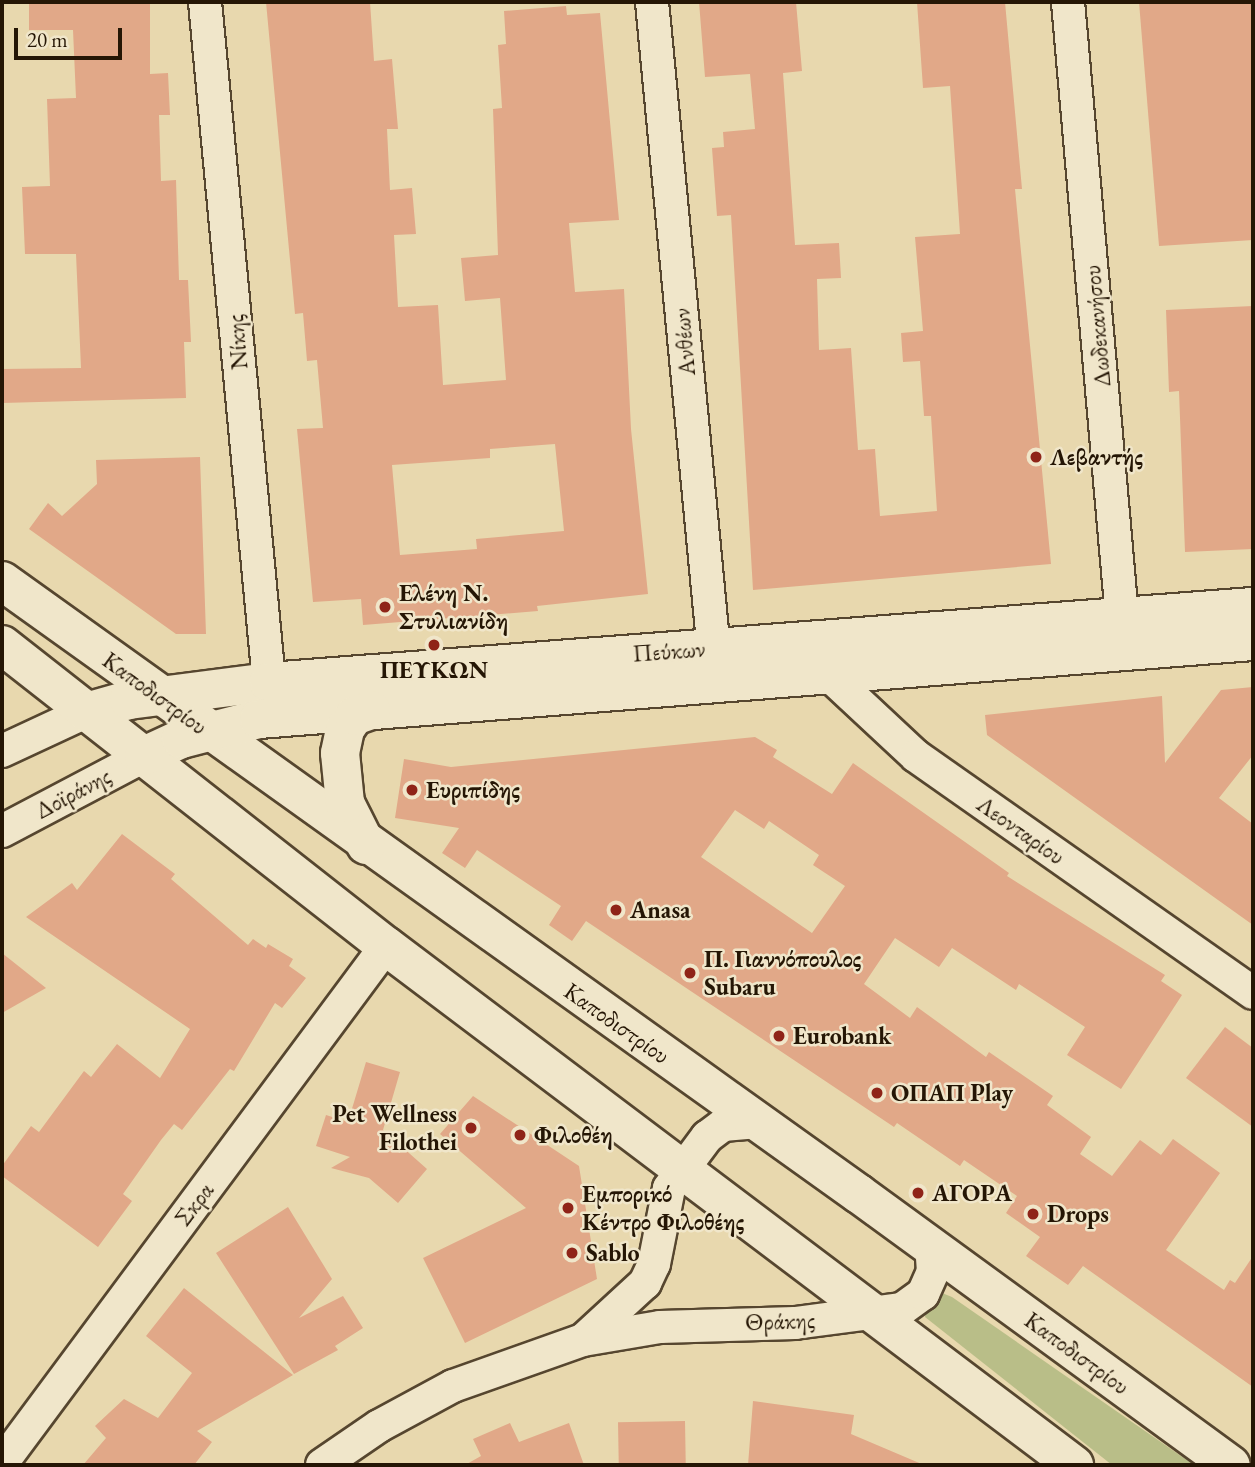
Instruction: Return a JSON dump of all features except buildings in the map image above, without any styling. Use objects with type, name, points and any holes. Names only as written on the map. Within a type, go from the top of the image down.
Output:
[{"type":"main road","name":"Καποδιστρίου","points":[[2,582],[367,846],[931,1246],[1231,1465]]},
{"type":"main road","name":"Πεύκων","points":[[86,712],[160,697],[269,682],[715,665],[1124,634],[1253,607]]},
{"type":"main road","name":"Πεύκων","points":[[1124,634],[1253,641]]},
{"type":"main road","points":[[2,645],[386,946],[1074,1465]]},
{"type":"main road","name":"Πεύκων","points":[[144,756],[181,739],[259,719],[371,710],[715,665]]},
{"type":"main road","points":[[367,846],[345,803],[340,753],[345,729],[354,716],[371,710]]},
{"type":"street","name":"Νίκης","points":[[205,2],[269,682]]},
{"type":"street","name":"Ανθέων","points":[[652,2],[715,665]]},
{"type":"street","name":"Δωδεκανήσου","points":[[1068,2],[1124,634]]},
{"type":"street","name":"Λεονταρίου","points":[[827,657],[916,756],[1253,993]]},
{"type":"street","points":[[2,751],[86,712]]},
{"type":"street","name":"Δοϊράνης","points":[[2,831],[144,756]]},
{"type":"street","name":"Σκρα","points":[[2,1463],[386,946]]},
{"type":"street","name":"Θράκης","points":[[583,1340],[645,1283],[654,1264],[669,1188],[706,1137],[723,1125],[758,1122]]},
{"type":"street","name":"Θράκης","points":[[322,1465],[380,1426],[453,1386],[583,1340],[660,1327],[875,1315],[902,1309],[923,1294],[933,1272],[931,1246]]},
{"type":"green space","points":[[937,1291],[952,1297],[1194,1465],[1112,1465],[925,1317],[927,1299]]},
{"type":"place","name":"Λεβαντής","points":[[1036,457]]},
{"type":"place","name":"Ελένη Ν. Στυλιανίδη","points":[[385,607]]},
{"type":"place","name":"ΠΕΥΚΩΝ","points":[[434,645]]},
{"type":"place","name":"Ευριπίδης","points":[[412,790]]},
{"type":"place","name":"Anasa","points":[[616,910]]},
{"type":"place","name":"Π. Γιαννόπουλος Subaru","points":[[690,973]]},
{"type":"place","name":"Eurobank","points":[[779,1036]]},
{"type":"place","name":"ΟΠΑΠ Play","points":[[877,1093]]},
{"type":"place","name":"Pet Wellness Filothei","points":[[471,1128]]},
{"type":"place","name":"Φιλοθέη","points":[[520,1135]]},
{"type":"place","name":"ΑΓΟΡΑ","points":[[918,1193]]},
{"type":"place","name":"Εμπορικό Κέντρο Φιλοθέης","points":[[568,1208]]},
{"type":"place","name":"Drops","points":[[1033,1214]]},
{"type":"place","name":"Sablo","points":[[572,1253]]}]
